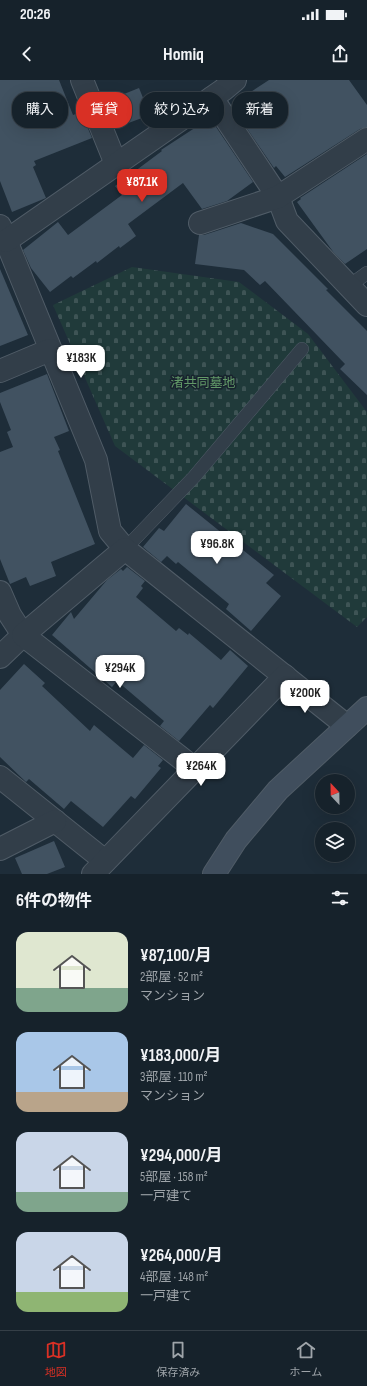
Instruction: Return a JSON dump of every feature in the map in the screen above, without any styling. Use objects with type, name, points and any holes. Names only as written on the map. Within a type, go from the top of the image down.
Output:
[{"type":"street","points":[[82,80],[116,164]]},
{"type":"street","points":[[347,726],[125,549],[110,531],[96,460],[3,233],[116,164],[222,87],[278,197],[287,221],[367,305]]},
{"type":"street","points":[[200,223],[278,197],[367,139]]},
{"type":"street","points":[[0,371],[50,350]]},
{"type":"street","points":[[0,657],[23,635],[125,549]]},
{"type":"street","points":[[0,592],[10,615],[23,635],[195,769]]},
{"type":"street","points":[[0,777],[55,821],[99,868],[285,676]]},
{"type":"street","points":[[214,874],[236,840],[278,790],[367,708]]},
{"type":"street","points":[[0,849],[55,821]]},
{"type":"lane","points":[[349,286],[367,273]]},
{"type":"lane","points":[[125,549],[194,477],[302,349]]},
{"type":"green space","name":"渚共同墓地","points":[[132,267],[239,282],[308,334],[367,412],[367,617],[357,627],[115,446],[53,305]]},
{"type":"building","points":[[0,80],[59,80],[64,92],[12,92],[12,128],[68,128],[68,102],[73,115],[76,114],[76,128],[88,128],[92,138],[34,161],[36,165],[33,167],[46,198],[12,212],[0,181]]},
{"type":"building","points":[[269,80],[349,80],[367,105],[367,127],[360,129],[285,177],[276,166],[274,168],[247,128],[288,128],[288,92],[251,92]]},
{"type":"building","points":[[139,88],[141,92],[140,119],[132,122],[132,92],[129,92]]},
{"type":"building","points":[[195,128],[217,128],[253,182],[227,201],[202,209],[183,183],[128,224],[136,236],[120,248],[119,246],[97,263],[96,261],[73,278],[71,276],[50,292],[31,268],[23,250],[58,222],[68,235],[122,195],[115,186],[162,151],[161,150]]},
{"type":"building","points":[[367,154],[367,249],[345,264],[334,253],[297,202],[301,199],[300,198]]},
{"type":"building","points":[[241,223],[273,234],[328,289],[326,290],[367,331],[367,395],[340,369],[345,364],[265,281],[260,285],[244,270],[195,264],[199,235],[204,235]]},
{"type":"building","points":[[0,269],[28,335],[0,346]]},
{"type":"building","points":[[47,374],[69,431],[54,437],[60,450],[58,451],[95,544],[51,562],[56,576],[30,586],[26,577],[10,584],[0,559],[0,452],[13,447],[7,432],[11,430],[0,402],[0,393]]},
{"type":"building","points":[[186,504],[274,575],[266,583],[281,596],[251,631],[226,609],[229,604],[178,562],[176,564],[167,556],[161,562],[143,547],[159,528],[164,531]]},
{"type":"building","points":[[127,567],[145,581],[141,586],[143,588],[136,597],[176,631],[179,628],[188,635],[189,633],[221,660],[230,650],[248,666],[213,708],[210,705],[179,741],[160,726],[164,721],[117,681],[112,687],[52,635],[71,612],[74,619],[107,580],[121,569],[123,571]]},
{"type":"building","points":[[24,664],[45,683],[42,686],[90,731],[94,725],[133,758],[144,745],[163,760],[158,766],[161,768],[135,799],[131,796],[103,827],[71,801],[64,809],[29,779],[26,782],[0,757],[0,690]]},
{"type":"building","points":[[54,841],[65,867],[47,874],[22,874],[15,858]]}]
